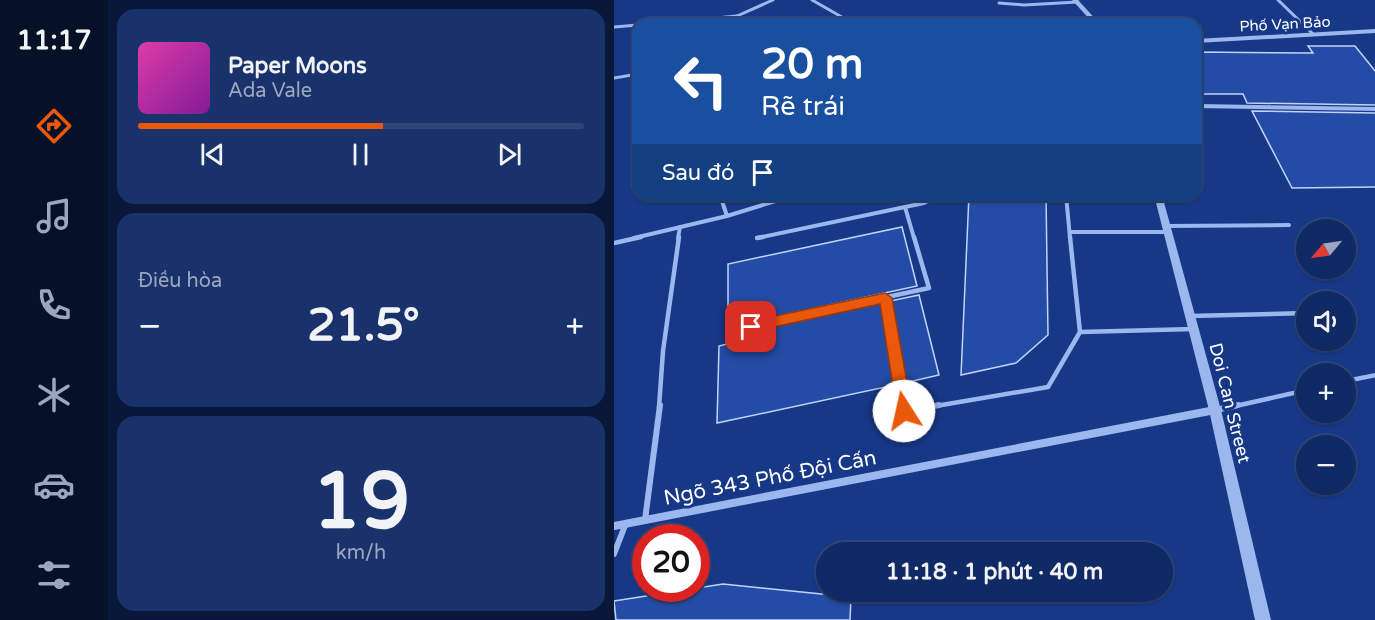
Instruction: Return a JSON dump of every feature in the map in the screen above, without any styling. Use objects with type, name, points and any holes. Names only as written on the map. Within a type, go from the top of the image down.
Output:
[{"type":"street","points":[[1077,1],[1092,18]]},
{"type":"street","name":"Phố Vạn Bảo","points":[[1202,41],[1376,31]]},
{"type":"street","name":"Doi Can Street","points":[[1160,201],[1215,410],[1263,620]]},
{"type":"street","name":"Ngõ 343 Phố Đội Cấn","points":[[614,526],[1215,410]]},
{"type":"lane","points":[[716,18],[737,16],[773,0]]},
{"type":"lane","points":[[812,0],[844,18]]},
{"type":"lane","points":[[1277,0],[1313,34]]},
{"type":"lane","points":[[999,3],[1024,5],[1077,1]]},
{"type":"lane","points":[[614,27],[632,26]]},
{"type":"lane","points":[[614,78],[632,75]]},
{"type":"lane","points":[[1202,106],[1376,109]]},
{"type":"lane","points":[[722,201],[727,216]]},
{"type":"lane","points":[[614,243],[727,216],[776,201]]},
{"type":"lane","points":[[757,238],[928,201]]},
{"type":"lane","points":[[885,298],[904,411],[1048,387],[1080,332],[1067,201]]},
{"type":"lane","points":[[729,331],[929,288],[905,207]]},
{"type":"lane","points":[[1070,232],[1289,225]]},
{"type":"lane","points":[[645,520],[649,501],[663,351],[680,227]]},
{"type":"lane","points":[[1190,316],[1296,313]]},
{"type":"lane","points":[[1080,332],[1194,329]]},
{"type":"lane","points":[[1356,379],[1376,375]]},
{"type":"lane","points":[[1215,410],[1296,392]]},
{"type":"lane","points":[[614,554],[626,523]]},
{"type":"building","points":[[1308,46],[1355,46],[1376,72],[1376,105],[1247,103],[1243,94],[1202,94],[1202,52],[1313,53]]},
{"type":"building","points":[[1252,111],[1376,113],[1376,187],[1292,188]]},
{"type":"building","points":[[969,201],[1046,201],[1048,335],[1016,363],[961,375]]},
{"type":"building","points":[[902,227],[917,286],[728,327],[728,264]]},
{"type":"building","points":[[919,295],[939,375],[904,383],[890,301]]},
{"type":"building","points":[[881,303],[895,385],[717,423],[719,346],[727,344],[728,335]]},
{"type":"building","points":[[723,584],[816,593],[816,602],[851,602],[850,620],[616,620],[614,601],[632,598],[632,602],[710,602],[710,586]]},
{"type":"route","points":[[751,327],[885,298],[904,411]]}]
